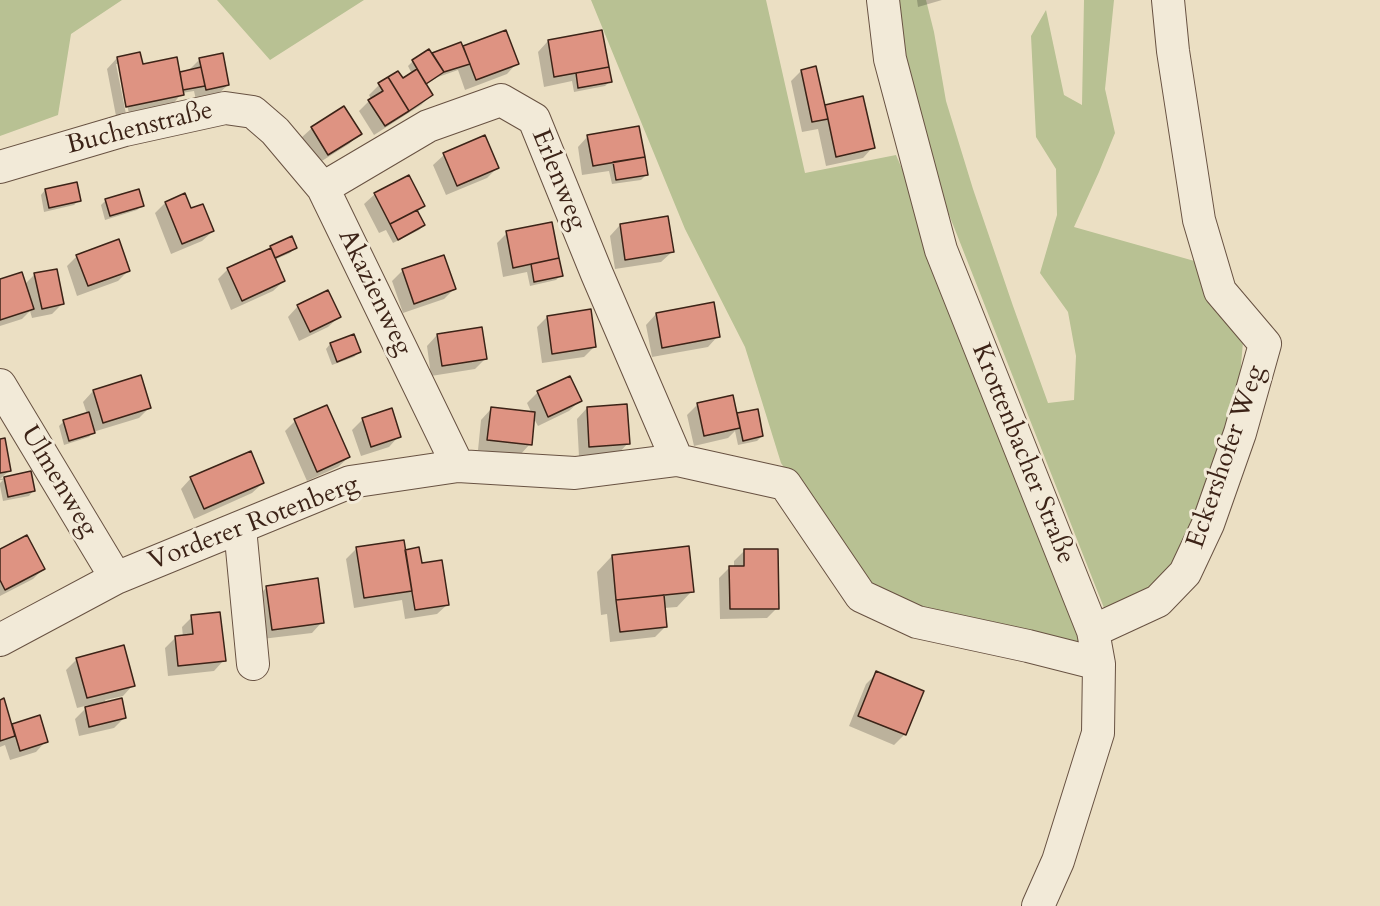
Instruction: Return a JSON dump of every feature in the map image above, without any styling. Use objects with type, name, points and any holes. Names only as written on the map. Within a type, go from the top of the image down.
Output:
[{"type":"street","name":"Krottenbacher Straße","points":[[883,0],[890,59],[941,250],[1093,631],[1100,664],[1098,733],[1058,861],[1038,906]]},
{"type":"street","name":"Eckershofer Weg","points":[[1093,631],[1158,601],[1185,573],[1208,524],[1240,433],[1265,344],[1220,291],[1199,220],[1173,51],[1168,0]]},
{"type":"street","name":"Erlenweg","points":[[323,188],[428,126],[501,100],[534,119],[676,460]]},
{"type":"street","name":"Buchenstraße","points":[[0,167],[125,130],[225,108],[253,112],[275,131]]},
{"type":"street","name":"Akazienweg","points":[[275,131],[323,188],[458,466]]},
{"type":"street","name":"Ulmenweg","points":[[0,385],[116,578]]},
{"type":"street","name":"Vorderer Rotenberg","points":[[0,640],[116,578],[350,482],[458,466],[575,472],[676,460],[785,484],[861,596],[917,622],[1100,664]]},
{"type":"street","points":[[240,528],[253,664]]},
{"type":"green space","points":[[0,0],[122,0],[71,34],[58,115],[0,136]]},
{"type":"green space","points":[[217,0],[364,0],[270,60]]},
{"type":"green space","points":[[591,0],[766,0],[805,173],[896,155],[1111,648],[983,630],[867,591],[781,463],[745,347],[685,229]]},
{"type":"green space","points":[[898,0],[926,0],[946,101],[973,189],[1048,403],[1074,400],[1076,356],[1068,312],[1040,273],[1057,215],[1056,169],[1036,137],[1031,36],[1046,10],[1064,95],[1082,105],[1084,0],[1114,0],[1105,89],[1115,133],[1074,227],[1198,262],[1243,342],[1239,388],[1193,531],[1163,581],[1106,613],[924,151]]},
{"type":"building","points":[[506,30],[519,64],[476,80],[463,46]]},
{"type":"building","points":[[602,30],[609,67],[554,77],[548,40]]},
{"type":"building","points":[[461,42],[470,64],[444,72],[432,53]]},
{"type":"building","points":[[429,49],[444,72],[426,84],[412,60]]},
{"type":"building","points":[[140,52],[143,64],[177,57],[184,95],[126,107],[117,57]]},
{"type":"building","points":[[223,53],[229,85],[206,90],[199,58]]},
{"type":"building","points":[[816,66],[828,119],[812,122],[801,70]]},
{"type":"building","points":[[201,67],[205,86],[183,90],[180,72]]},
{"type":"building","points":[[609,67],[612,82],[578,88],[576,73]]},
{"type":"building","points":[[417,69],[433,95],[409,111],[388,77],[398,71],[403,78]]},
{"type":"building","points":[[388,77],[409,111],[385,126],[368,100],[383,91],[378,83]]},
{"type":"building","points":[[863,96],[875,148],[836,157],[825,105]]},
{"type":"building","points":[[344,106],[362,134],[328,155],[311,127]]},
{"type":"building","points":[[639,126],[645,157],[593,166],[587,135]]},
{"type":"building","points":[[485,135],[499,168],[457,186],[443,153]]},
{"type":"building","points":[[645,157],[648,175],[616,180],[613,162]]},
{"type":"building","points":[[409,175],[425,206],[390,224],[374,193]]},
{"type":"building","points":[[77,182],[81,201],[49,208],[45,189]]},
{"type":"building","points":[[139,189],[144,206],[110,216],[105,199]]},
{"type":"building","points":[[185,193],[191,208],[203,204],[214,231],[182,244],[165,202]]},
{"type":"building","points":[[417,210],[425,225],[398,240],[390,224]]},
{"type":"building","points":[[668,216],[674,252],[625,260],[620,224]]},
{"type":"building","points":[[552,222],[559,258],[513,268],[506,231]]},
{"type":"building","points":[[292,236],[297,248],[275,258],[270,246]]},
{"type":"building","points":[[119,239],[130,271],[88,286],[76,255]]},
{"type":"building","points":[[271,248],[285,281],[242,301],[227,268]]},
{"type":"building","points":[[444,255],[456,289],[414,304],[402,269]]},
{"type":"building","points":[[559,258],[563,276],[534,282],[531,264]]},
{"type":"building","points":[[57,269],[64,304],[42,309],[34,273]]},
{"type":"building","points":[[22,272],[34,309],[0,320],[0,279]]},
{"type":"building","points":[[328,290],[341,317],[310,332],[297,305]]},
{"type":"building","points":[[714,302],[720,337],[662,348],[656,313]]},
{"type":"building","points":[[591,309],[596,347],[552,354],[547,316]]},
{"type":"building","points":[[482,327],[487,359],[442,366],[437,334]]},
{"type":"building","points":[[354,334],[361,352],[337,362],[330,343]]},
{"type":"building","points":[[141,375],[151,408],[103,423],[93,390]]},
{"type":"building","points":[[570,376],[582,401],[548,417],[537,391]]},
{"type":"building","points":[[733,395],[740,428],[704,436],[697,403]]},
{"type":"building","points":[[627,404],[630,444],[589,447],[587,407]]},
{"type":"building","points":[[327,405],[350,457],[317,472],[294,419]]},
{"type":"building","points":[[491,407],[535,412],[532,445],[487,440]]},
{"type":"building","points":[[392,408],[401,437],[371,447],[362,418]]},
{"type":"building","points":[[758,409],[763,436],[743,441],[737,413]]},
{"type":"building","points":[[89,412],[95,433],[69,441],[63,420]]},
{"type":"building","points":[[5,438],[11,471],[0,473],[0,439]]},
{"type":"building","points":[[251,451],[264,483],[204,509],[190,477]]},
{"type":"building","points":[[31,471],[35,491],[8,497],[4,477]]},
{"type":"building","points":[[27,535],[45,569],[5,590],[0,580],[0,549]]},
{"type":"building","points":[[404,540],[412,591],[364,598],[356,547]]},
{"type":"building","points":[[689,546],[694,592],[616,600],[612,555]]},
{"type":"building","points":[[419,547],[422,563],[442,560],[449,605],[415,610],[405,550]]},
{"type":"building","points":[[744,549],[778,549],[779,609],[730,609],[729,566],[744,566]]},
{"type":"building","points":[[318,578],[324,623],[272,630],[266,586]]},
{"type":"building","points":[[664,595],[667,627],[620,632],[616,600]]},
{"type":"building","points":[[220,612],[226,661],[178,666],[175,636],[193,634],[191,615]]},
{"type":"building","points":[[124,645],[135,686],[87,698],[76,658]]},
{"type":"building","points":[[876,671],[924,691],[906,735],[858,716]]},
{"type":"building","points":[[4,698],[15,736],[0,741],[0,700]]},
{"type":"building","points":[[122,698],[126,718],[89,727],[85,707]]},
{"type":"building","points":[[40,715],[48,742],[20,751],[12,724]]}]
